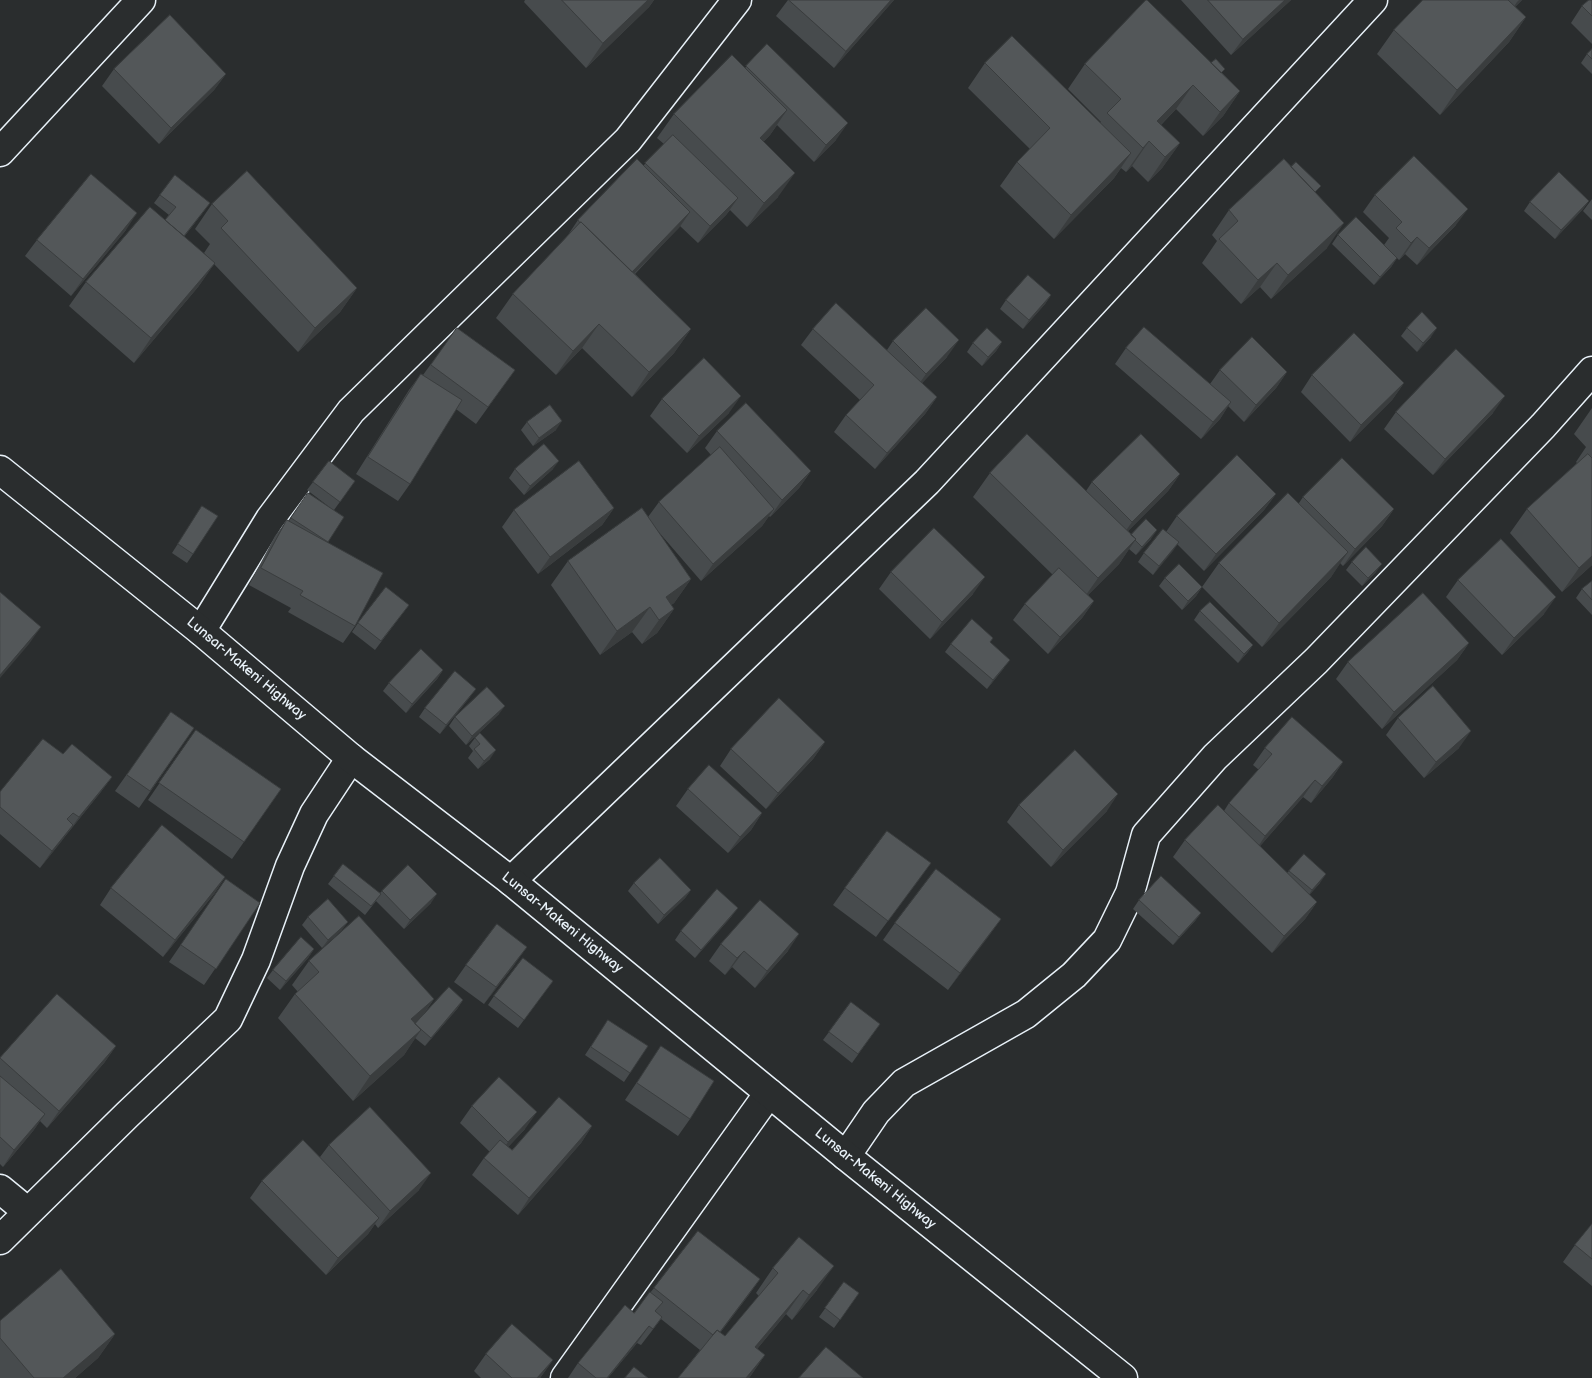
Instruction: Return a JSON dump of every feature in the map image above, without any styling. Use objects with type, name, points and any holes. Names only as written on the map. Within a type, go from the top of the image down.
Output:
[{"type":"street","points":[[0,152],[141,0]]},
{"type":"street","points":[[201,631],[270,519],[351,411],[628,140],[737,0]]},
{"type":"street","points":[[511,881],[928,482],[1373,0]]},
{"type":"street","points":[[846,1156],[876,1112],[904,1083],[1026,1014],[1074,976],[1107,940],[1130,893],[1146,835],[1215,757],[1316,661],[1543,426],[1592,371]]},
{"type":"street","name":"Lunsar-Makeni Highway","points":[[0,470],[201,631],[351,758],[511,881],[846,1156],[1122,1378]]},
{"type":"street","points":[[0,1240],[127,1114],[228,1019],[256,960],[290,866],[314,814],[351,758]]},
{"type":"street","points":[[565,1378],[769,1093]]},
{"type":"street","points":[[0,1189],[28,1212]]},
{"type":"building","points":[[562,0],[648,0],[603,43]]},
{"type":"building","points":[[789,0],[891,0],[846,51]]},
{"type":"building","points":[[1146,0],[1240,91],[1220,112],[1193,85],[1157,121],[1180,143],[1165,157],[1149,141],[1143,148],[1107,113],[1121,99],[1085,64]]},
{"type":"building","points":[[1208,0],[1285,0],[1243,39]]},
{"type":"building","points":[[1423,0],[1508,0],[1526,17],[1457,90],[1394,30]]},
{"type":"building","points":[[1589,0],[1592,0],[1592,16],[1582,6]]},
{"type":"building","points":[[170,15],[226,74],[171,128],[114,69]]},
{"type":"building","points":[[1012,36],[1131,153],[1071,215],[1017,162],[1050,128],[985,63]]},
{"type":"building","points":[[767,44],[848,123],[826,145],[746,66]]},
{"type":"building","points":[[1592,49],[1592,59],[1587,54]]},
{"type":"building","points":[[732,55],[787,110],[760,138],[795,173],[764,203],[674,114]]},
{"type":"building","points":[[1216,59],[1225,69],[1221,73],[1211,63]]},
{"type":"building","points":[[673,135],[738,198],[710,226],[645,163]]},
{"type":"building","points":[[1414,156],[1468,209],[1429,248],[1417,237],[1411,243],[1396,228],[1402,222],[1375,195]]},
{"type":"building","points":[[637,159],[690,212],[632,272],[578,220]]},
{"type":"building","points":[[1284,159],[1344,223],[1288,275],[1277,263],[1258,280],[1219,239],[1238,221],[1229,210]]},
{"type":"building","points":[[1296,162],[1321,186],[1315,192],[1291,167]]},
{"type":"building","points":[[247,171],[357,288],[315,328],[221,228],[228,221],[212,204]]},
{"type":"building","points":[[1559,172],[1589,201],[1561,230],[1530,202]]},
{"type":"building","points":[[91,174],[137,213],[83,279],[37,240]]},
{"type":"building","points":[[175,175],[210,203],[184,236],[165,220],[176,207],[160,195]]},
{"type":"building","points":[[150,207],[215,263],[151,338],[86,282]]},
{"type":"building","points":[[1356,217],[1397,258],[1380,277],[1338,235]]},
{"type":"building","points":[[581,222],[691,329],[649,372],[599,324],[573,351],[513,294]]},
{"type":"building","points":[[1028,275],[1051,295],[1029,320],[1006,300]]},
{"type":"building","points":[[836,303],[937,397],[887,453],[846,415],[874,385],[813,329]]},
{"type":"building","points":[[926,308],[959,340],[926,374],[893,341]]},
{"type":"building","points":[[1422,312],[1437,328],[1423,343],[1407,328]]},
{"type":"building","points":[[1144,327],[1231,402],[1213,422],[1126,348]]},
{"type":"building","points":[[457,328],[515,370],[488,407],[431,365]]},
{"type":"building","points":[[987,328],[1002,342],[988,357],[973,343]]},
{"type":"building","points":[[1354,333],[1404,383],[1361,425],[1312,375]]},
{"type":"building","points":[[1252,337],[1287,372],[1256,405],[1220,370]]},
{"type":"building","points":[[1456,349],[1505,396],[1445,459],[1396,412]]},
{"type":"building","points":[[704,358],[741,396],[699,436],[662,399]]},
{"type":"building","points":[[421,374],[462,400],[410,484],[368,457]]},
{"type":"building","points":[[746,403],[811,471],[782,500],[717,431]]},
{"type":"building","points":[[550,405],[562,421],[539,438],[527,422]]},
{"type":"building","points":[[1027,434],[1136,539],[1098,578],[990,473]]},
{"type":"building","points":[[1141,434],[1180,474],[1132,522],[1092,482]]},
{"type":"building","points":[[544,444],[559,461],[530,486],[515,469]]},
{"type":"building","points":[[720,447],[774,509],[713,564],[659,502]]},
{"type":"building","points":[[1588,454],[1592,458],[1592,556],[1579,568],[1527,509]]},
{"type":"building","points":[[1237,455],[1276,494],[1216,554],[1177,516]]},
{"type":"building","points":[[1342,458],[1394,509],[1355,549],[1303,497]]},
{"type":"building","points":[[329,461],[355,481],[340,502],[313,482]]},
{"type":"building","points":[[579,461],[614,508],[550,557],[514,510]]},
{"type":"building","points":[[308,493],[344,517],[328,542],[291,518]]},
{"type":"building","points":[[1288,493],[1348,552],[1279,623],[1219,563]]},
{"type":"building","points":[[202,506],[218,516],[193,554],[178,544]]},
{"type":"building","points":[[642,508],[691,579],[666,597],[674,609],[659,620],[650,607],[617,631],[568,561]]},
{"type":"building","points":[[1146,519],[1157,530],[1142,547],[1131,535]]},
{"type":"building","points":[[287,520],[383,573],[355,626],[300,595],[303,591],[261,568]]},
{"type":"building","points":[[934,528],[985,577],[942,622],[891,572]]},
{"type":"building","points":[[1163,529],[1179,542],[1159,566],[1144,553]]},
{"type":"building","points":[[1501,539],[1556,597],[1514,638],[1458,580]]},
{"type":"building","points":[[1366,547],[1382,564],[1368,578],[1352,562]]},
{"type":"building","points":[[1179,564],[1202,587],[1188,601],[1165,578]]},
{"type":"building","points":[[1059,568],[1094,601],[1060,637],[1025,604]]},
{"type":"building","points":[[1592,581],[1592,600],[1582,589]]},
{"type":"building","points":[[386,587],[409,605],[381,641],[358,623]]},
{"type":"building","points":[[0,592],[41,627],[0,675]]},
{"type":"building","points":[[1423,593],[1469,643],[1394,712],[1348,662]]},
{"type":"building","points":[[1210,602],[1253,645],[1244,654],[1200,611]]},
{"type":"building","points":[[972,619],[993,638],[990,642],[1010,660],[993,680],[951,644]]},
{"type":"building","points":[[421,649],[443,670],[412,704],[389,683]]},
{"type":"building","points":[[455,671],[476,689],[446,725],[425,708]]},
{"type":"building","points":[[1433,686],[1471,731],[1436,762],[1398,718]]},
{"type":"building","points":[[487,687],[505,706],[472,736],[455,717]]},
{"type":"building","points":[[779,698],[825,742],[778,793],[731,749]]},
{"type":"building","points":[[171,712],[194,728],[150,791],[127,775]]},
{"type":"building","points":[[1292,717],[1343,762],[1322,786],[1315,780],[1265,836],[1229,803],[1272,754],[1265,748]]},
{"type":"building","points":[[196,730],[281,789],[244,842],[159,783]]},
{"type":"building","points":[[480,733],[496,750],[484,761],[474,749],[480,744],[475,738]]},
{"type":"building","points":[[43,739],[63,754],[72,744],[112,777],[79,817],[73,813],[67,819],[73,825],[52,851],[0,807],[0,792]]},
{"type":"building","points":[[1075,750],[1118,794],[1063,850],[1019,805]]},
{"type":"building","points":[[709,765],[762,813],[740,837],[688,789]]},
{"type":"building","points":[[1218,805],[1317,902],[1284,936],[1185,840]]},
{"type":"building","points":[[162,825],[225,877],[175,940],[111,888]]},
{"type":"building","points":[[887,831],[931,863],[888,921],[845,888]]},
{"type":"building","points":[[1304,854],[1326,874],[1312,890],[1289,871]]},
{"type":"building","points":[[660,858],[691,890],[664,915],[634,883]]},
{"type":"building","points":[[343,864],[381,894],[371,906],[334,876]]},
{"type":"building","points":[[408,865],[437,894],[410,920],[382,891]]},
{"type":"building","points":[[936,869],[1001,919],[960,973],[895,923]]},
{"type":"building","points":[[1161,876],[1201,913],[1179,937],[1139,900]]},
{"type":"building","points":[[226,879],[260,903],[216,969],[181,945]]},
{"type":"building","points":[[717,889],[738,908],[701,950],[681,931]]},
{"type":"building","points":[[328,899],[348,922],[328,940],[308,917]]},
{"type":"building","points":[[760,900],[799,934],[767,971],[744,951],[737,958],[721,944]]},
{"type":"building","points":[[359,916],[434,999],[411,1019],[421,1030],[370,1076],[295,994],[319,972],[309,961]]},
{"type":"building","points":[[497,924],[527,947],[496,987],[466,965]]},
{"type":"building","points":[[301,937],[314,949],[286,981],[273,970]]},
{"type":"building","points":[[523,958],[553,981],[524,1020],[494,996]]},
{"type":"building","points":[[449,987],[463,1000],[431,1038],[415,1024]]},
{"type":"building","points":[[57,994],[116,1046],[59,1111],[0,1058]]},
{"type":"building","points":[[851,1002],[880,1024],[858,1054],[829,1032]]},
{"type":"building","points":[[608,1020],[648,1046],[630,1073],[591,1047]]},
{"type":"building","points":[[661,1046],[714,1081],[690,1119],[637,1083]]},
{"type":"building","points":[[0,1076],[45,1114],[14,1150],[0,1137]]},
{"type":"building","points":[[499,1077],[537,1112],[508,1142],[472,1106]]},
{"type":"building","points":[[559,1097],[592,1126],[529,1198],[484,1158],[500,1140],[512,1150]]},
{"type":"building","points":[[370,1107],[431,1173],[390,1211],[329,1145]]},
{"type":"building","points":[[303,1140],[379,1218],[338,1258],[262,1181]]},
{"type":"building","points":[[1592,1224],[1592,1259],[1575,1245]]},
{"type":"building","points":[[698,1231],[760,1279],[720,1332],[717,1330],[713,1335],[654,1288]]},
{"type":"building","points":[[799,1237],[834,1266],[809,1295],[803,1290],[755,1347],[765,1355],[746,1378],[678,1378],[717,1330],[725,1336],[778,1273],[773,1268]]},
{"type":"building","points":[[61,1269],[115,1334],[63,1378],[34,1378],[0,1338],[0,1321]]},
{"type":"building","points":[[844,1282],[859,1293],[840,1320],[825,1308]]},
{"type":"building","points":[[650,1292],[663,1302],[655,1311],[662,1317],[653,1329],[649,1326],[607,1378],[596,1378],[578,1363],[625,1305],[634,1313]]},
{"type":"building","points":[[512,1324],[553,1360],[537,1378],[512,1378],[486,1354]]},
{"type":"building","points":[[826,1347],[863,1378],[799,1378]]},
{"type":"building","points":[[634,1367],[648,1378],[625,1378]]}]
